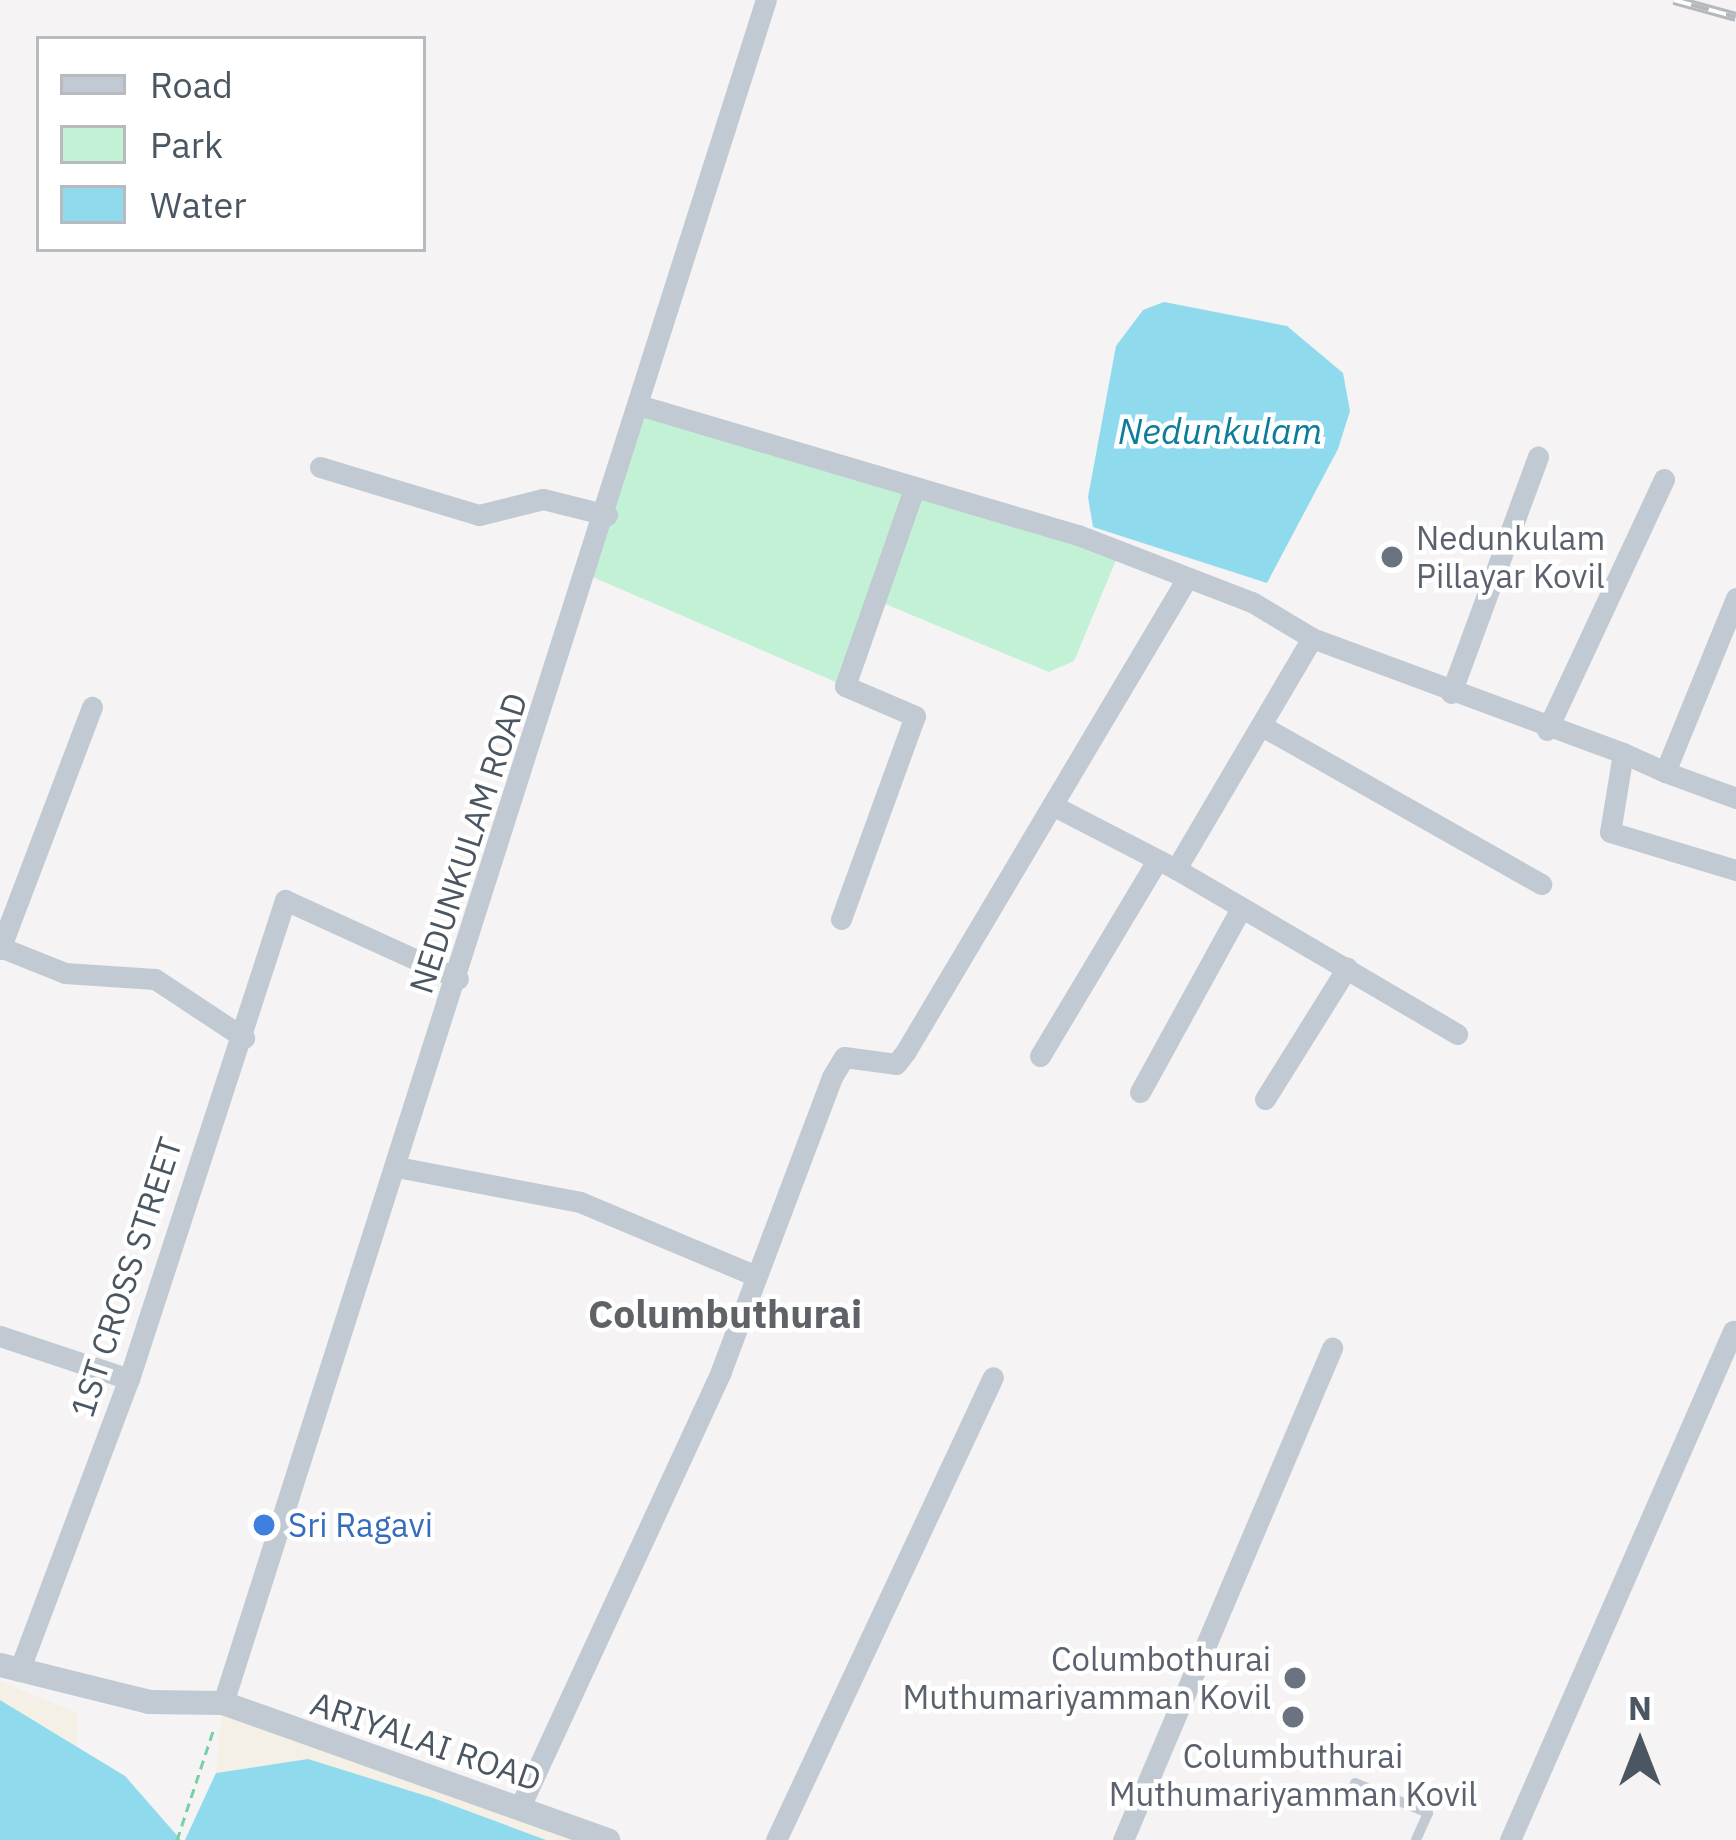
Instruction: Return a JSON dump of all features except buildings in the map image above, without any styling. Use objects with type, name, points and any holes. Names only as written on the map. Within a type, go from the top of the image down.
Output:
[{"type":"street","name":"NEDUNKULAM ROAD","points":[[223,1703],[642,406],[766,0]]},
{"type":"street","points":[[642,406],[914,492],[1078,535],[1312,638],[1736,798]]},
{"type":"street","points":[[1451,693],[1538,456]]},
{"type":"street","points":[[320,467],[479,515],[543,500],[607,515]]},
{"type":"street","points":[[1547,730],[1664,479]]},
{"type":"street","points":[[841,920],[915,716],[845,686],[914,492]]},
{"type":"street","points":[[519,1809],[756,1276],[844,1057],[896,1064],[1186,580]]},
{"type":"street","points":[[1665,772],[1736,598]]},
{"type":"street","points":[[1040,1056],[1262,726],[1312,638]]},
{"type":"street","points":[[92,706],[0,948],[64,973],[154,979],[244,1038]]},
{"type":"street","points":[[1262,726],[1540,884]]},
{"type":"street","points":[[1623,753],[1610,832],[1736,870]]},
{"type":"street","points":[[1052,805],[1457,1034]]},
{"type":"street","name":"1ST CROSS STREET","points":[[9,1668],[129,1379],[244,1038],[285,899],[458,979]]},
{"type":"street","points":[[1140,1092],[1241,908]]},
{"type":"street","points":[[1264,1099],[1347,968]]},
{"type":"street","points":[[397,1167],[580,1202],[756,1276]]},
{"type":"street","points":[[1510,1840],[1733,1331]]},
{"type":"street","points":[[0,1336],[129,1379]]},
{"type":"street","points":[[1124,1840],[1332,1348]]},
{"type":"street","points":[[776,1840],[993,1378]]},
{"type":"street","name":"ARIYALAI ROAD","points":[[9,1668],[149,1702],[223,1703],[608,1840]]},
{"type":"lane","points":[[1355,1783],[1428,1813],[1416,1840]]},
{"type":"path","points":[[177,1840],[223,1703]]},
{"type":"green space","points":[[642,406],[1119,553],[1074,661],[1049,672],[878,601],[845,686],[588,575]]},
{"type":"sand","points":[[0,1681],[77,1713],[77,1746],[0,1700]]},
{"type":"sand","points":[[223,1703],[595,1840],[546,1840],[308,1759],[216,1773]]},
{"type":"water","name":"Nedunkulam","points":[[1164,302],[1287,326],[1343,373],[1350,411],[1338,449],[1267,583],[1093,527],[1088,497],[1116,346],[1143,310]]},
{"type":"water","points":[[0,1700],[125,1776],[181,1840],[0,1840]]},
{"type":"water","points":[[308,1759],[546,1840],[185,1840],[216,1773]]},
{"type":"railway","points":[[1674,0],[1736,17]]},
{"type":"place","name":"Nedunkulam Pillayar Kovil","points":[[1392,557]]},
{"type":"place","name":"Sri Ragavi","points":[[264,1525]]},
{"type":"place","name":"Columbothurai Muthumariyamman Kovil","points":[[1295,1678]]},
{"type":"place","name":"Columbuthurai Muthumariyamman Kovil","points":[[1293,1717]]},
{"type":"district","name":"Columbuthurai","points":[[725,1314]]}]
